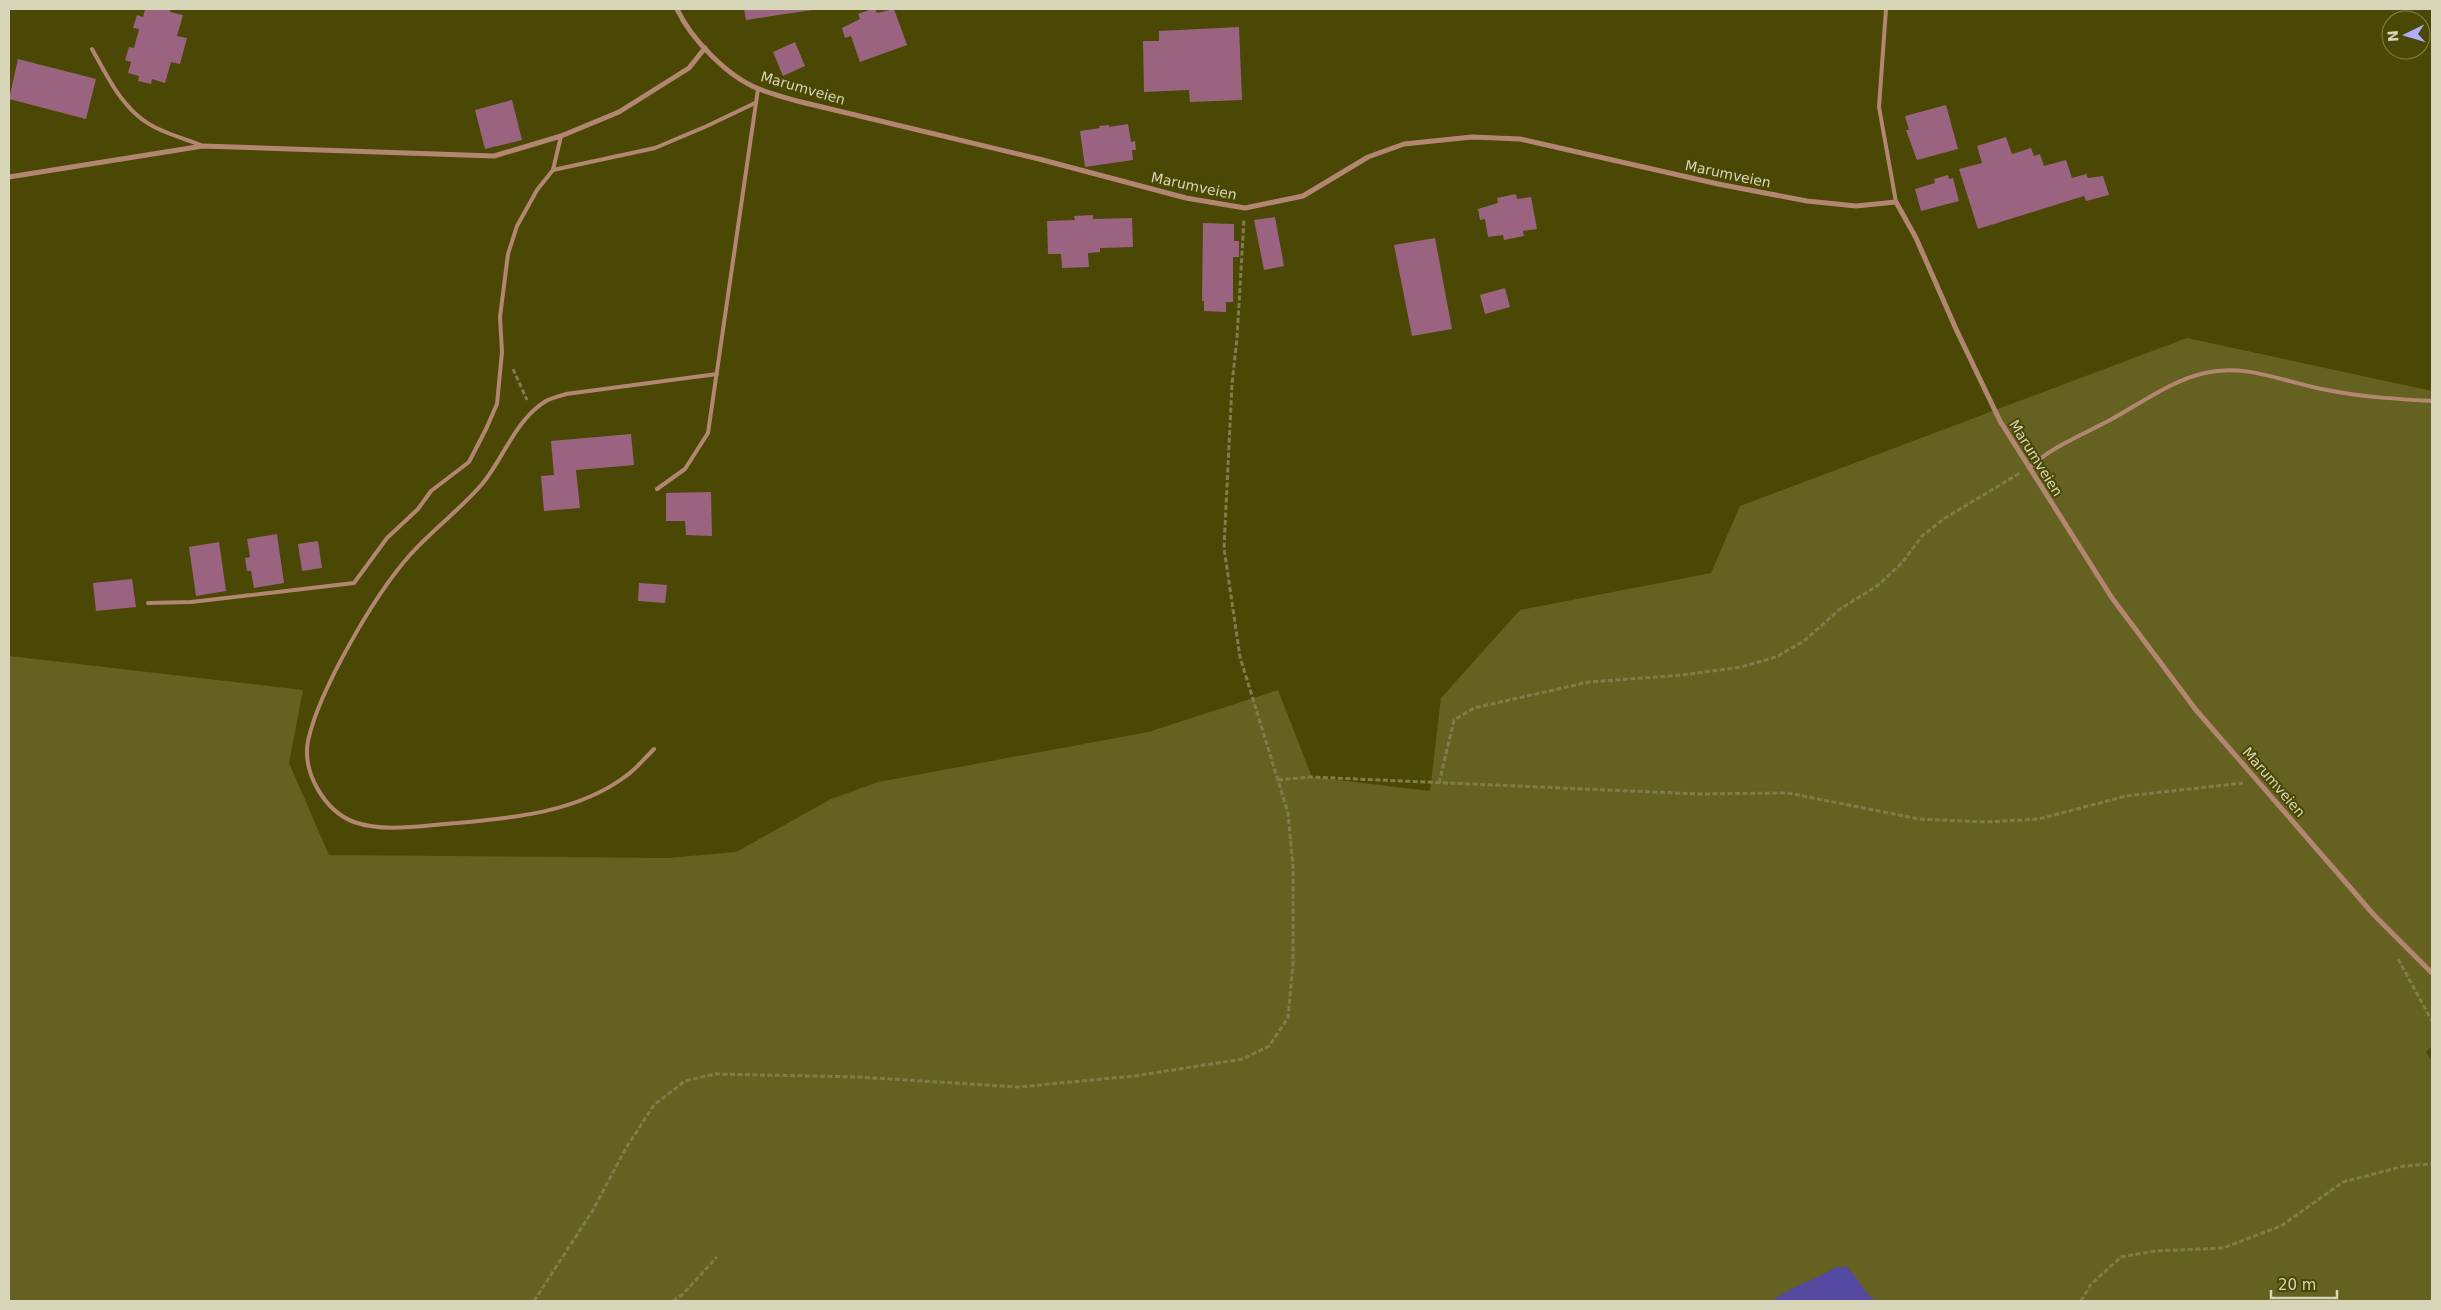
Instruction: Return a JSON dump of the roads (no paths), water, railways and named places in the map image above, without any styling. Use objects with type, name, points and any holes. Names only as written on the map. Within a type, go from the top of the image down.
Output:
[{"type":"street","name":"Marumveien","points":[[677,9],[681,18],[704,48],[724,68],[758,89],[797,101],[1039,159],[1186,198],[1245,208],[1303,196],[1368,157],[1404,144],[1472,136],[1520,139],[1718,184],[1807,201],[1856,206],[1896,202],[1916,238],[1996,414],[2112,598],[2168,675],[2258,782],[2374,915],[2432,973]]},
{"type":"street","points":[[9,177],[203,146],[494,156],[561,136],[619,112],[689,68],[704,48]]},
{"type":"lane","points":[[1886,9],[1879,107],[1896,202]]},
{"type":"lane","points":[[92,49],[120,96],[138,116],[157,128],[203,146]]},
{"type":"lane","points":[[657,489],[685,469],[708,433],[758,89]]},
{"type":"lane","points":[[553,170],[655,148],[756,103]]},
{"type":"lane","points":[[148,603],[191,602],[354,583],[387,538],[418,509],[430,491],[468,462],[497,404],[502,352],[500,317],[508,254],[516,226],[537,190],[553,170],[561,136]]},
{"type":"lane","points":[[2029,468],[2062,446],[2180,382],[2203,373],[2224,369],[2267,375],[2347,394],[2432,401]]},
{"type":"lane","points":[[654,749],[626,776],[602,790],[565,806],[516,818],[401,827],[356,822],[335,813],[318,791],[311,773],[308,743],[327,689],[371,608],[409,557],[483,482],[532,412],[546,401],[566,394],[717,374]]}]
